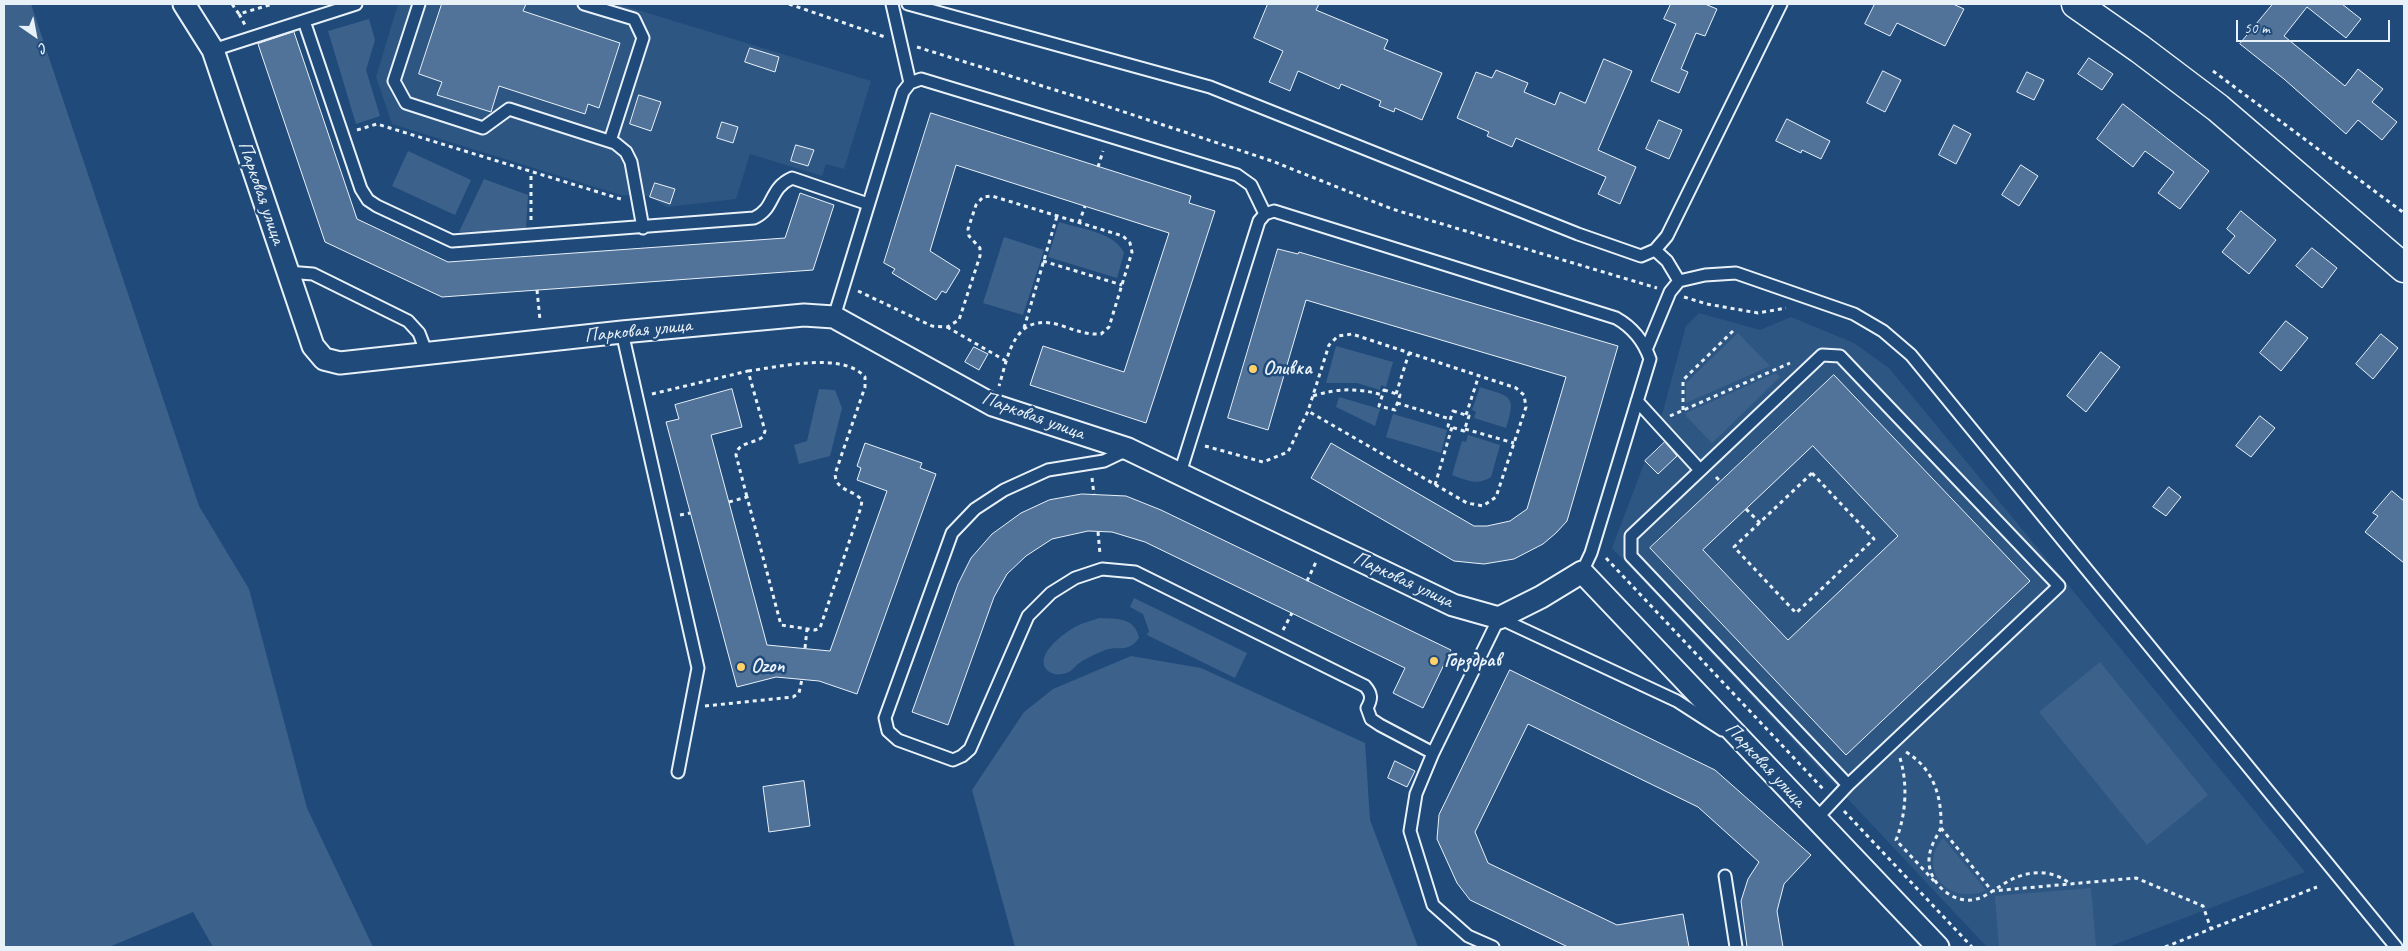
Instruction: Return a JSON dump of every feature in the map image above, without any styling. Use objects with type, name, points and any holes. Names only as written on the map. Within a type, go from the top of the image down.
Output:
[{"type":"street","name":"Парковая улица","points":[[184,4],[213,50],[313,346],[324,359],[340,363],[622,332],[804,315],[834,317],[993,405],[1128,449],[1453,606],[1499,618]]},
{"type":"street","points":[[2076,4],[2140,48],[2218,108],[2404,268]]},
{"type":"street","name":"Парковая улица","points":[[1582,572],[1938,947]]},
{"type":"street","points":[[1499,618],[1541,597],[1582,572]]},
{"type":"lane","points":[[213,50],[356,4]]},
{"type":"lane","points":[[419,4],[394,81],[406,103],[483,128],[509,110],[610,141],[626,152],[631,162],[643,228]]},
{"type":"lane","points":[[584,4],[634,20],[643,38],[610,141]]},
{"type":"lane","points":[[892,4],[910,83]]},
{"type":"lane","points":[[908,4],[1210,87],[1578,234],[1641,256],[1655,250],[1667,236],[1781,4]]},
{"type":"lane","points":[[304,21],[361,189],[368,200],[452,241],[643,228],[754,218],[763,214],[768,208],[776,189],[792,178],[868,204]]},
{"type":"lane","points":[[834,317],[903,92],[910,83],[921,79],[1237,175],[1251,185],[1265,214]]},
{"type":"lane","points":[[1180,473],[1259,221],[1265,214],[1274,211],[1616,318],[1634,332],[1650,359],[1594,544],[1582,572]]},
{"type":"lane","points":[[1655,250],[1667,261],[1679,281]]},
{"type":"lane","points":[[288,272],[313,274],[408,321],[419,333],[427,354]]},
{"type":"lane","points":[[1646,350],[1670,292],[1679,281],[1705,275],[1736,273],[1854,314],[1883,331],[1911,355],[2396,947]]},
{"type":"lane","points":[[622,332],[698,668],[678,772]]},
{"type":"lane","points":[[1816,819],[1848,785],[1894,745],[2059,586],[1840,356],[1822,355],[1631,536],[1630,556],[1848,785]]},
{"type":"lane","points":[[1637,401],[1700,470]]},
{"type":"lane","points":[[1128,449],[1104,461],[1048,470],[1004,490],[975,509],[952,533],[885,718],[888,731],[898,740],[953,760],[962,756],[970,749],[1028,616],[1050,593],[1075,578],[1102,569],[1136,572],[1365,686],[1370,692],[1371,700],[1367,708],[1371,719],[1433,752]]},
{"type":"lane","points":[[1493,947],[1468,936],[1433,905],[1410,831],[1416,794],[1433,752],[1499,618],[1678,701],[1747,746]]},
{"type":"lane","points":[[1725,876],[1736,947]]},
{"type":"path","points":[[232,4],[239,14],[273,4]]},
{"type":"path","points":[[2207,67],[2404,213]]},
{"type":"path","points":[[342,134],[377,124],[638,204]]},
{"type":"path","points":[[531,172],[531,235]]},
{"type":"path","points":[[947,328],[959,320],[980,256],[980,248],[969,236],[968,228],[976,205],[983,197],[992,196],[1079,222],[1123,236],[1130,243],[1132,252],[1108,327],[1102,334],[1092,335],[1041,322],[1023,329],[1016,336],[1006,361],[993,405]]},
{"type":"path","points":[[1079,222],[1085,206]]},
{"type":"path","points":[[1023,329],[1056,216]]},
{"type":"path","points":[[1043,261],[1122,285]]},
{"type":"path","points":[[844,284],[932,326],[947,328],[1006,361]]},
{"type":"path","points":[[537,290],[542,341]]},
{"type":"path","points":[[1683,410],[1683,380],[1734,330]]},
{"type":"path","points":[[1190,442],[1256,461],[1270,460],[1288,452],[1308,411],[1329,345],[1338,336],[1352,334],[1516,388],[1524,395],[1526,407],[1496,497],[1483,506],[1467,503],[1308,411]]},
{"type":"path","points":[[1396,394],[1409,353]]},
{"type":"path","points":[[1659,424],[1666,418],[1683,410],[1799,359],[1822,355]]},
{"type":"path","points":[[638,398],[748,371],[830,362],[859,370],[865,377],[865,387],[835,474],[835,482],[841,488],[856,494],[862,500],[861,507],[823,624],[815,630],[786,627],[779,620],[736,455],[737,450],[742,445],[763,437],[765,431],[748,371]]},
{"type":"path","points":[[1466,415],[1479,375]]},
{"type":"path","points":[[1313,396],[1343,389],[1359,389],[1383,395]]},
{"type":"path","points":[[1384,390],[1400,395],[1395,410],[1379,406],[1383,395],[1384,390]]},
{"type":"path","points":[[1397,403],[1450,419]]},
{"type":"path","points":[[1464,429],[1469,416],[1453,411],[1448,426],[1514,443]]},
{"type":"path","points":[[1435,485],[1452,427]]},
{"type":"path","points":[[1812,473],[1874,539],[1796,613],[1734,547],[1760,523],[1812,473]]},
{"type":"path","points":[[729,502],[747,497]]},
{"type":"path","points":[[1746,509],[1760,523]]},
{"type":"path","points":[[1098,532],[1102,569]]},
{"type":"path","points":[[1594,544],[1972,947]]},
{"type":"path","points":[[805,648],[807,629]]},
{"type":"path","points":[[691,708],[793,697],[799,693],[802,679]]},
{"type":"path","points":[[1894,745],[1912,756],[1931,776],[1938,791],[1942,810],[1941,828],[1928,861],[1930,870],[1940,887]]},
{"type":"path","points":[[1894,745],[1901,763],[1905,802],[1896,840],[1940,887],[1962,900],[1978,899],[2014,878],[2037,872],[2057,876],[2070,884]]},
{"type":"path","points":[[1941,828],[1992,891]]},
{"type":"path","points":[[1992,891],[2136,878],[2202,906],[2211,929]]},
{"type":"path","points":[[2165,947],[2317,887]]},
{"type":"shaded area","points":[[4,4],[31,4],[199,506],[249,589],[307,808],[373,947],[213,947],[193,912],[109,947],[4,947]]},
{"type":"shaded area","points":[[398,4],[618,4],[871,81],[844,169],[826,164],[822,176],[750,154],[736,199],[667,207],[647,196],[621,195],[392,124],[376,77]]},
{"type":"shaded area","points":[[369,19],[375,40],[366,70],[380,116],[356,124],[328,31]]},
{"type":"shaded area","points":[[408,151],[471,180],[455,215],[392,186]]},
{"type":"shaded area","points":[[484,179],[528,195],[526,230],[459,232]]},
{"type":"shaded area","points":[[1059,222],[1096,232],[1113,240],[1124,253],[1117,278],[1048,257]]},
{"type":"shaded area","points":[[1004,237],[1044,250],[1023,315],[983,303]]},
{"type":"shaded area","points":[[1699,313],[1760,330],[1791,317],[1854,343],[1889,368],[2305,872],[2108,947],[1987,947],[1612,548],[1645,461],[1666,441],[1651,424],[1662,415],[1686,326]]},
{"type":"shaded area","points":[[1738,333],[1770,366],[1686,403],[1686,383]]},
{"type":"shaded area","points":[[1336,346],[1393,362],[1386,387],[1381,385],[1380,390],[1357,383],[1326,383]]},
{"type":"shaded area","points":[[1776,373],[1780,377],[1712,443],[1686,416],[1686,413]]},
{"type":"shaded area","points":[[1480,387],[1508,398],[1511,403],[1511,409],[1506,428],[1474,418],[1476,412],[1472,410]]},
{"type":"shaded area","points":[[819,389],[835,390],[842,408],[830,456],[799,464],[794,445],[807,441]]},
{"type":"shaded area","points":[[1339,397],[1380,409],[1375,426],[1336,407]]},
{"type":"shaded area","points":[[1393,414],[1447,430],[1441,453],[1386,437]]},
{"type":"shaded area","points":[[1468,435],[1500,445],[1491,477],[1486,480],[1476,482],[1452,475],[1462,441],[1466,442]]},
{"type":"shaded area","points":[[1134,598],[1247,653],[1235,678],[1147,635],[1149,631],[1143,614],[1130,607]]},
{"type":"shaded area","points":[[1099,618],[1124,620],[1134,626],[1139,638],[1127,648],[1105,650],[1091,656],[1067,673],[1056,674],[1048,671],[1044,665],[1044,658],[1052,645],[1082,623]]},
{"type":"shaded area","points":[[1131,656],[1201,668],[1365,743],[1370,820],[1418,947],[1015,947],[972,790],[1024,712],[1053,689]]},
{"type":"shaded area","points":[[2100,662],[2208,795],[2147,845],[2039,712]]},
{"type":"shaded area","points":[[1943,838],[1986,890],[1972,894],[1960,893],[1949,889],[1940,882],[1935,873],[1933,862],[1936,850]]},
{"type":"shaded area","points":[[2091,888],[2096,947],[1999,947],[1995,896]]},
{"type":"building","points":[[442,4],[526,4],[523,11],[620,43],[599,108],[588,104],[585,114],[499,86],[491,112],[437,95],[442,82],[419,74]]},
{"type":"building","points":[[1268,4],[1319,4],[1316,10],[1388,40],[1384,49],[1442,73],[1422,120],[1395,108],[1394,112],[1379,106],[1381,101],[1341,84],[1339,89],[1298,71],[1290,91],[1269,82],[1283,51],[1254,38]]},
{"type":"building","points":[[1671,4],[1705,4],[1717,9],[1705,36],[1696,33],[1681,69],[1688,72],[1679,93],[1651,81],[1676,24],[1664,19]]},
{"type":"building","points":[[1875,4],[1953,4],[1964,9],[1945,46],[1897,23],[1890,36],[1865,24]]},
{"type":"building","points":[[2273,4],[2342,4],[2361,19],[2346,38],[2307,7],[2284,36],[2345,86],[2358,69],[2383,89],[2372,102],[2397,122],[2382,140],[2358,120],[2346,134],[2284,79],[2240,44]]},
{"type":"building","points":[[294,32],[357,219],[448,262],[785,238],[800,193],[834,205],[813,270],[442,297],[325,242],[258,44]]},
{"type":"building","points":[[750,48],[779,57],[775,72],[745,62]]},
{"type":"building","points":[[2089,58],[2113,74],[2102,90],[2078,74]]},
{"type":"building","points":[[1604,59],[1632,71],[1598,150],[1636,167],[1620,204],[1598,194],[1606,177],[1516,138],[1512,147],[1487,136],[1489,132],[1457,118],[1476,72],[1492,78],[1496,70],[1528,83],[1524,92],[1555,105],[1560,92],[1585,103]]},
{"type":"building","points":[[1883,71],[1901,80],[1885,112],[1867,103]]},
{"type":"building","points":[[2027,72],[2044,80],[2034,100],[2017,92]]},
{"type":"building","points":[[639,95],[661,102],[651,131],[630,124]]},
{"type":"building","points":[[2123,104],[2209,171],[2180,209],[2158,193],[2174,172],[2145,151],[2133,167],[2097,139]]},
{"type":"building","points":[[931,113],[1191,196],[1189,203],[1215,211],[1146,423],[1030,385],[1043,346],[1124,372],[1169,233],[956,165],[930,251],[960,270],[946,293],[942,291],[936,300],[892,273],[895,269],[884,263]]},
{"type":"building","points":[[1787,119],[1830,141],[1821,159],[1802,150],[1801,153],[1776,141]]},
{"type":"building","points":[[1659,120],[1682,130],[1669,159],[1646,149]]},
{"type":"building","points":[[722,122],[738,127],[733,143],[717,138]]},
{"type":"building","points":[[1954,125],[1971,134],[1956,164],[1939,155]]},
{"type":"building","points":[[796,145],[814,150],[808,166],[791,161]]},
{"type":"building","points":[[2021,165],[2038,176],[2019,206],[2002,195]]},
{"type":"building","points":[[655,183],[675,189],[670,204],[650,197]]},
{"type":"building","points":[[2241,211],[2276,240],[2249,274],[2222,252],[2235,236],[2227,229]]},
{"type":"building","points":[[2312,248],[2337,268],[2322,288],[2296,266]]},
{"type":"building","points":[[1278,249],[1298,254],[1299,252],[1618,346],[1567,521],[1556,533],[1543,544],[1514,559],[1484,564],[1454,561],[1311,478],[1331,443],[1474,526],[1487,526],[1510,521],[1527,509],[1566,377],[1306,300],[1268,430],[1228,418]]},
{"type":"building","points":[[2286,321],[2308,338],[2281,371],[2260,353]]},
{"type":"building","points":[[2381,334],[2398,348],[2373,379],[2356,364]]},
{"type":"building","points":[[974,347],[988,354],[979,370],[965,362]]},
{"type":"building","points":[[2101,352],[2120,367],[2086,412],[2067,396]]},
{"type":"building","points":[[1834,375],[2030,581],[1846,755],[1650,548]],"holes":[[[1813,446],[1898,536],[1788,640],[1703,550]]]},
{"type":"building","points":[[732,389],[742,427],[711,435],[767,645],[830,651],[887,491],[857,480],[861,468],[857,466],[865,443],[922,463],[920,468],[936,474],[857,694],[819,681],[776,677],[737,687],[666,422],[679,419],[675,405]]},
{"type":"building","points":[[2260,416],[2275,428],[2251,457],[2236,446]]},
{"type":"building","points":[[1665,442],[1677,456],[1658,474],[1645,461]]},
{"type":"building","points":[[2169,487],[2181,497],[2166,516],[2153,507]]},
{"type":"building","points":[[2392,491],[2404,501],[2404,563],[2365,532],[2378,516],[2373,513]]},
{"type":"building","points":[[1082,494],[1126,496],[1161,510],[1451,650],[1423,708],[1393,693],[1405,668],[1145,542],[1112,532],[1088,531],[1052,539],[1026,556],[1007,574],[994,597],[948,725],[912,712],[958,584],[971,558],[992,534],[1021,513],[1049,500]]},
{"type":"building","points":[[1510,670],[1715,770],[1811,855],[1784,884],[1777,911],[1783,947],[1747,947],[1741,901],[1748,879],[1759,862],[1698,807],[1528,724],[1475,832],[1488,863],[1617,925],[1683,914],[1689,947],[1568,947],[1470,900],[1457,883],[1437,839],[1439,815]]},
{"type":"building","points":[[1395,761],[1415,771],[1407,787],[1388,778]]},
{"type":"building","points":[[804,781],[810,826],[769,832],[763,787]]},
{"type":"place","name":"Оливка","points":[[1253,369]]},
{"type":"place","name":"Горздрав","points":[[1434,661]]},
{"type":"place","name":"Ozon","points":[[741,667]]}]
